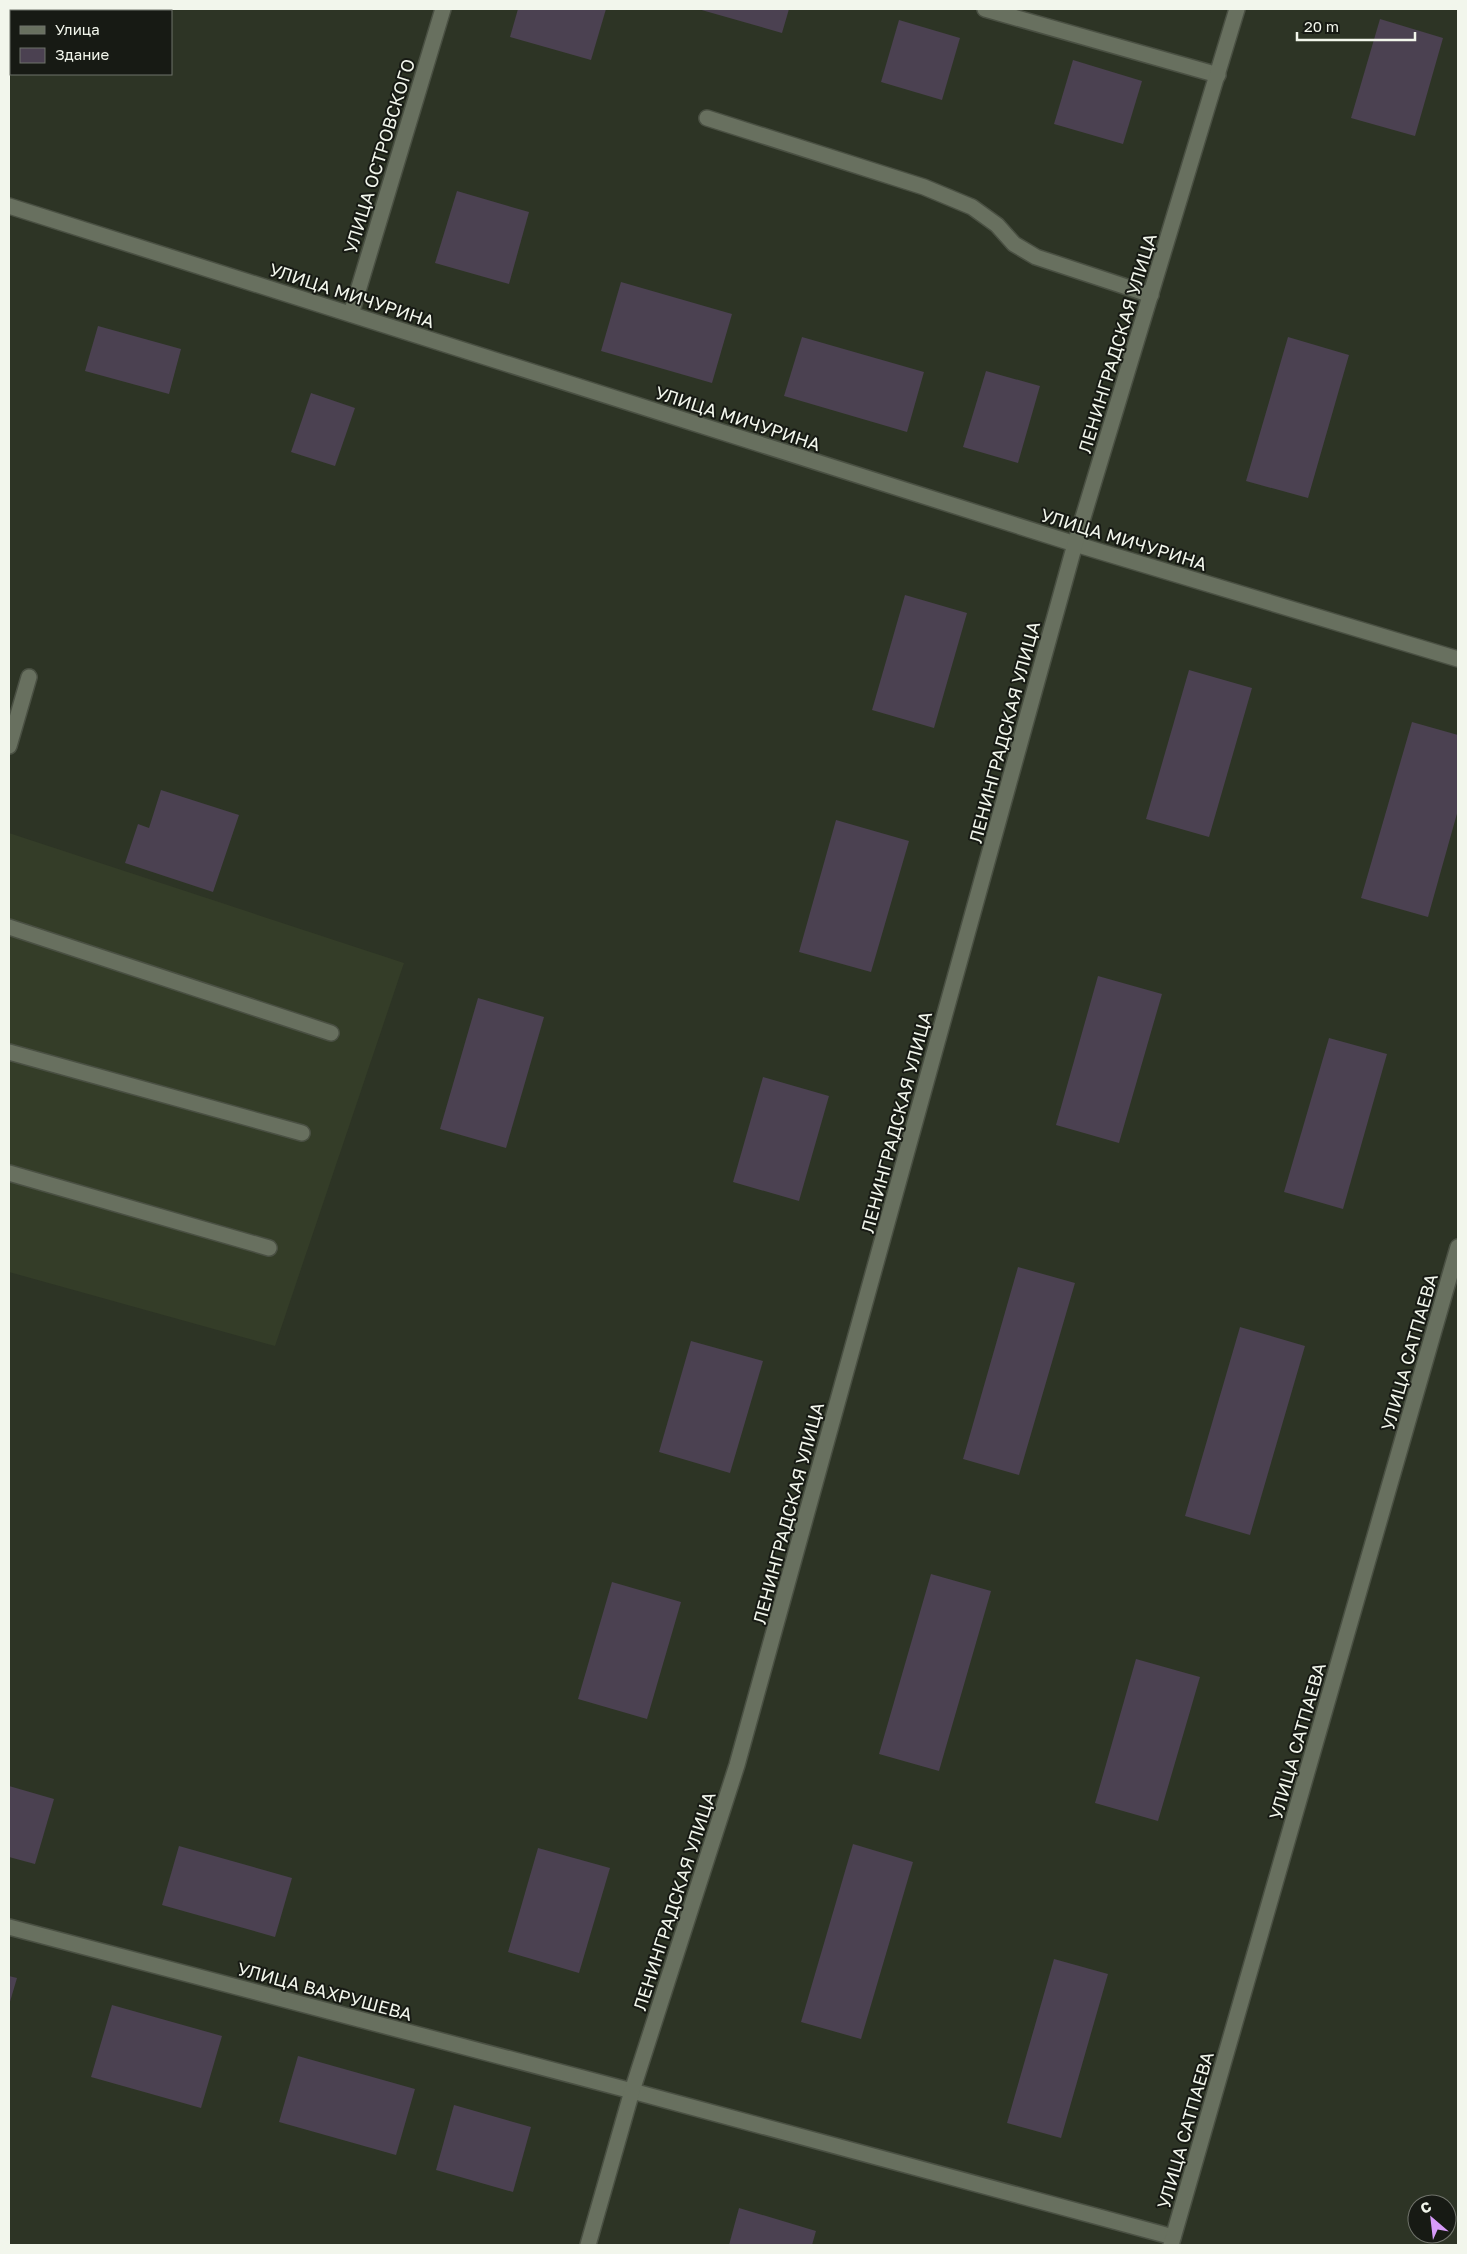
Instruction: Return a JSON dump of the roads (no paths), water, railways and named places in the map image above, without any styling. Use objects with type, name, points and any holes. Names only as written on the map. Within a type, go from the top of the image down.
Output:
[{"type":"street","name":"УЛИЦА ОСТРОВСКОГО","points":[[351,314],[443,9]]},
{"type":"street","points":[[985,9],[1218,75]]},
{"type":"street","name":"ЛЕНИНГРАДСКАЯ УЛИЦА","points":[[588,2245],[632,2091],[737,1765],[1075,544],[1237,9]]},
{"type":"street","points":[[706,118],[924,188],[972,207],[997,224],[1014,244],[1036,257],[1151,295]]},
{"type":"street","name":"УЛИЦА МИЧУРИНА","points":[[9,206],[1075,544],[1458,659]]},
{"type":"street","points":[[9,746],[29,677]]},
{"type":"street","points":[[9,927],[331,1033]]},
{"type":"street","points":[[9,1052],[302,1133]]},
{"type":"street","points":[[9,1173],[269,1248]]},
{"type":"street","name":"УЛИЦА САТПАЕВА","points":[[1172,2241],[1458,1247]]},
{"type":"street","name":"УЛИЦА ВАХРУШЕВА","points":[[9,1927],[632,2091],[1172,2241]]}]
